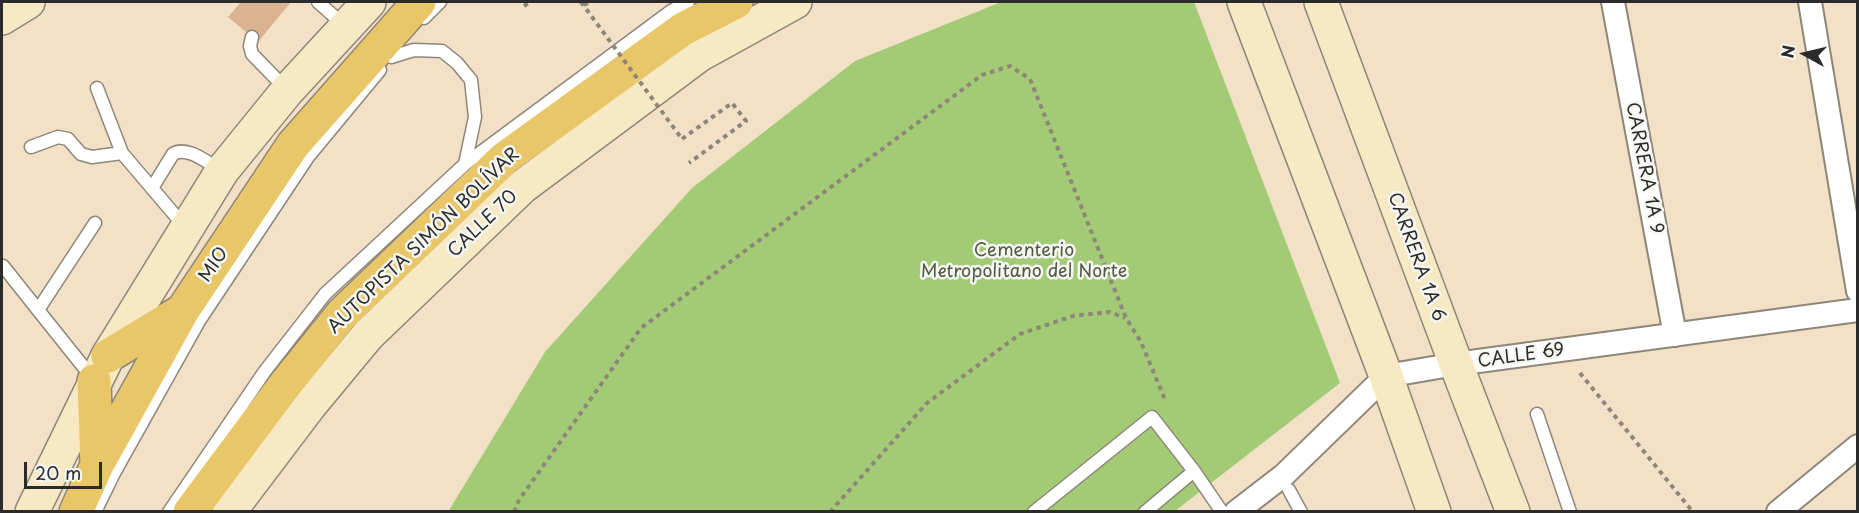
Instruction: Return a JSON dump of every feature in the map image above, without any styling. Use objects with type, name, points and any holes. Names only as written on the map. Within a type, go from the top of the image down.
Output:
[{"type":"highway","name":"AUTOPISTA SIMÓN BOLÍVAR","points":[[190,512],[342,314],[505,158],[683,30],[735,2]]},
{"type":"highway","points":[[76,512],[97,465],[183,310],[293,145],[418,14]]},
{"type":"highway","points":[[97,465],[101,368],[183,310]]},
{"type":"street","points":[[2,18],[28,2]]},
{"type":"street","points":[[32,512],[101,368],[222,171],[287,91],[369,2]]},
{"type":"street","name":"CALLE 70","points":[[229,512],[310,405],[368,335],[522,187],[699,55],[795,2]]},
{"type":"street","points":[[1244,2],[1386,376],[1434,512]]},
{"type":"street","name":"CARRERA 1A 6","points":[[1321,2],[1513,512]]},
{"type":"street","name":"CARRERA 1A 9","points":[[1613,2],[1675,335]]},
{"type":"street","points":[[1810,2],[1857,291]]},
{"type":"street","name":"CALLE 69","points":[[1386,376],[1456,364],[1857,310]]},
{"type":"street","points":[[1236,512],[1287,482],[1386,376]]},
{"type":"street","points":[[1778,512],[1857,446]]},
{"type":"lane","points":[[318,2],[346,27]]},
{"type":"lane","points":[[418,14],[440,2]]},
{"type":"lane","points":[[169,512],[265,371],[325,294],[465,164],[671,11],[688,2]]},
{"type":"lane","points":[[252,37],[250,46],[252,54],[287,91]]},
{"type":"lane","name":"MIO","points":[[95,512],[114,473],[199,321],[308,158],[404,42]]},
{"type":"lane","points":[[391,57],[414,50],[442,51],[457,63],[471,80],[475,117],[465,164]]},
{"type":"lane","points":[[97,88],[122,153],[186,228]]},
{"type":"lane","points":[[31,147],[58,136],[68,139],[81,154],[92,157],[122,153]]},
{"type":"lane","points":[[152,188],[173,154],[179,151],[189,152],[222,171]]},
{"type":"lane","points":[[38,310],[95,223]]},
{"type":"lane","points":[[3,266],[38,310],[101,368]]},
{"type":"lane","points":[[1536,414],[1570,512]]},
{"type":"lane","points":[[1034,512],[1152,417],[1222,512]]},
{"type":"lane","points":[[1145,512],[1194,471]]},
{"type":"lane","points":[[1287,482],[1301,512]]},
{"type":"path","points":[[524,6],[530,2]]},
{"type":"path","points":[[590,2],[583,4],[682,139],[732,103],[746,121],[689,163]]},
{"type":"path","points":[[514,512],[519,500],[641,328],[982,75],[1010,66],[1030,79],[1126,318],[1110,312],[1073,316],[1020,334],[927,403],[830,512]]},
{"type":"path","points":[[1577,369],[1693,512]]},
{"type":"green space","name":"Cementerio Metropolitano del Norte","points":[[1001,2],[1194,2],[1340,383],[1175,511],[448,512],[545,352],[692,188],[855,61]]},
{"type":"building","points":[[241,2],[291,2],[258,42],[228,17]]}]
